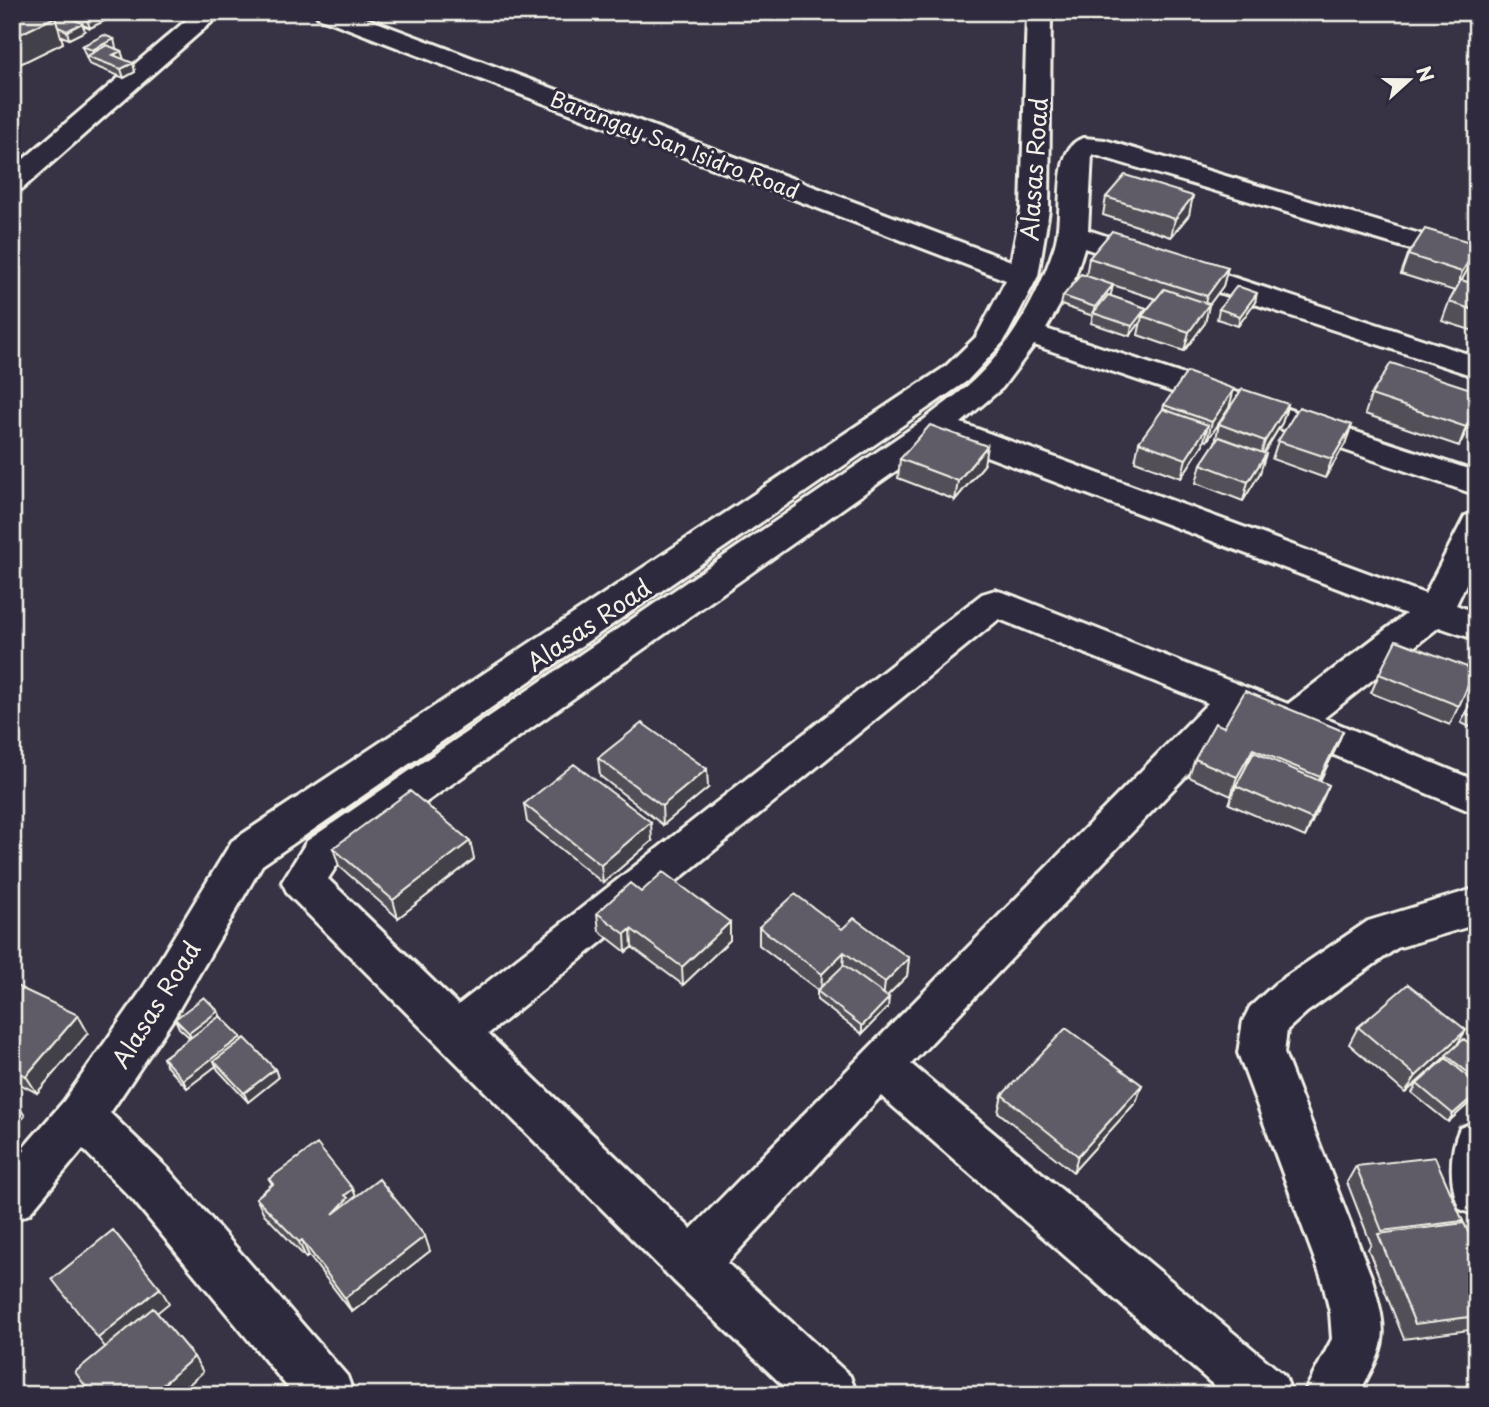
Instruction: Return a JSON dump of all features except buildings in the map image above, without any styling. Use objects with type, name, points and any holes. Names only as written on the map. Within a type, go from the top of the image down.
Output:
[{"type":"street","points":[[12,183],[211,12]]},
{"type":"street","name":"Barangay San Isidro Road","points":[[327,12],[1023,276]]},
{"type":"street","name":"Alasas Road","points":[[12,1198],[81,1116],[157,1005],[247,853],[956,374],[989,341],[1023,276],[1035,210],[1039,12]]},
{"type":"street","points":[[831,1395],[692,1265],[303,882],[322,853],[937,426],[990,381],[1028,333],[1059,280],[1073,235],[1077,155],[1084,146],[1095,146],[1477,260]]},
{"type":"street","points":[[1073,235],[1477,367]]},
{"type":"street","points":[[1028,333],[1477,484]]},
{"type":"street","points":[[937,426],[1477,627]]},
{"type":"street","points":[[1293,722],[1434,612],[1477,524]]},
{"type":"street","points":[[456,1032],[995,603],[1477,798]]},
{"type":"street","points":[[692,1265],[879,1066],[1236,699]]},
{"type":"street","points":[[1329,1395],[1358,1344],[1356,1312],[1347,1279],[1261,1053],[1266,1021],[1291,998],[1383,934],[1477,906]]},
{"type":"street","points":[[879,1066],[1266,1395]]},
{"type":"street","points":[[81,1116],[151,1185],[328,1395]]},
{"type":"street","points":[[1477,1143],[1477,1193]]}]
